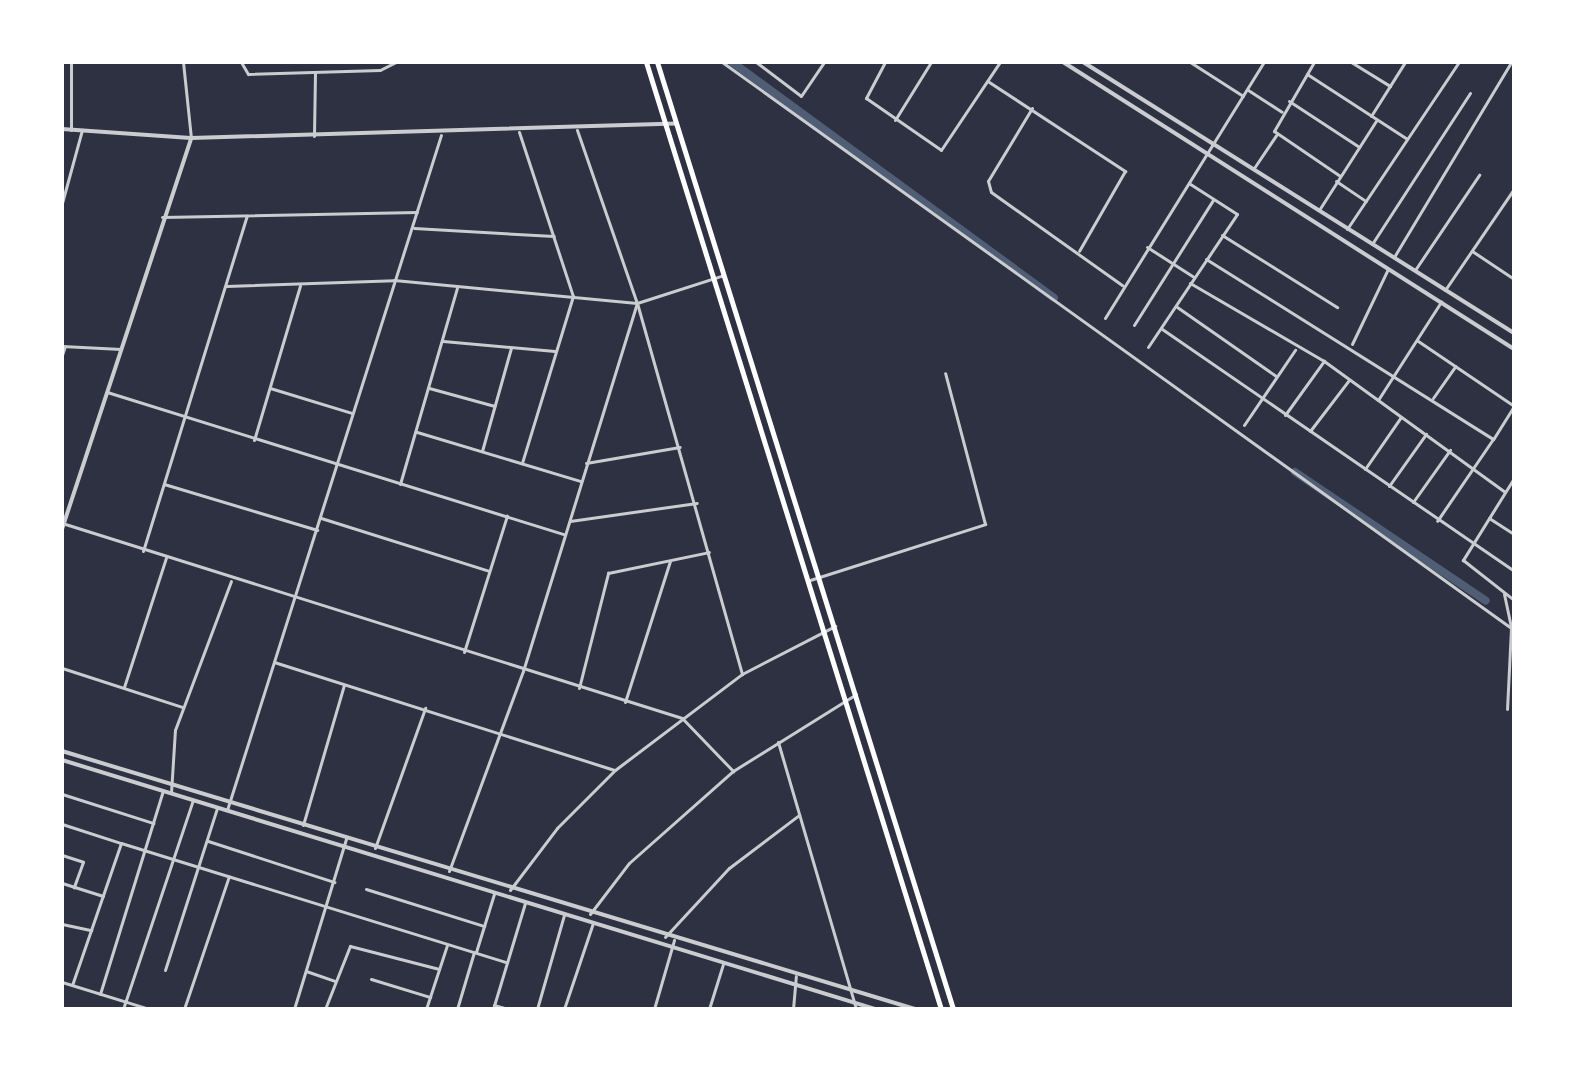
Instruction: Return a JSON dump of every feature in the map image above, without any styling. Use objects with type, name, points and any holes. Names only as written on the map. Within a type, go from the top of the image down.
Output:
[{"type":"main road","points":[[646,62],[826,630],[941,1009]]},
{"type":"main road","points":[[657,62],[821,577],[953,1009]]},
{"type":"street","points":[[71,62],[71,130]]},
{"type":"street","points":[[183,62],[191,138],[162,217],[62,525],[231,579],[295,595],[523,671],[682,718],[733,771]]},
{"type":"street","points":[[241,62],[248,74],[348,70],[396,62]]},
{"type":"street","points":[[293,62],[294,72]]},
{"type":"street","points":[[347,62],[348,70]]},
{"type":"street","points":[[722,62],[1512,629]]},
{"type":"street","points":[[756,62],[801,96],[823,64],[816,62]]},
{"type":"street","points":[[885,62],[865,96],[894,121],[941,150],[1000,62]]},
{"type":"street","points":[[894,121],[931,62]]},
{"type":"street","points":[[1063,62],[1514,349]]},
{"type":"street","points":[[1083,62],[1092,64],[1514,333]]},
{"type":"street","points":[[1190,62],[1243,96]]},
{"type":"street","points":[[1202,70],[1207,62]]},
{"type":"street","points":[[1105,318],[1122,285],[1264,62]]},
{"type":"street","points":[[1254,169],[1276,135],[1282,112],[1314,62]]},
{"type":"street","points":[[1351,62],[1390,86]]},
{"type":"street","points":[[1370,117],[1405,62]]},
{"type":"street","points":[[1347,229],[1459,62]]},
{"type":"street","points":[[1394,257],[1511,62]]},
{"type":"street","points":[[314,136],[315,71]]},
{"type":"street","points":[[1307,74],[1407,139]]},
{"type":"street","points":[[989,82],[1125,171],[1078,252]]},
{"type":"street","points":[[1247,89],[1282,112]]},
{"type":"street","points":[[1372,244],[1470,93]]},
{"type":"street","points":[[1289,101],[1359,147]]},
{"type":"street","points":[[1032,108],[988,186],[1122,285]]},
{"type":"street","points":[[1319,210],[1376,121]]},
{"type":"street","points":[[62,129],[191,138],[441,135],[676,124]]},
{"type":"street","points":[[62,203],[82,130]]},
{"type":"street","points":[[577,130],[637,303],[697,503],[742,674]]},
{"type":"street","points":[[519,132],[573,296],[522,463]]},
{"type":"street","points":[[227,811],[441,135]]},
{"type":"street","points":[[1276,135],[1340,176]]},
{"type":"street","points":[[1415,270],[1479,175]]},
{"type":"street","points":[[1336,181],[1366,201]]},
{"type":"street","points":[[1148,347],[1237,214],[1189,183]]},
{"type":"street","points":[[1445,290],[1514,189]]},
{"type":"street","points":[[1134,325],[1213,200]]},
{"type":"street","points":[[162,217],[417,212]]},
{"type":"street","points":[[143,551],[247,216]]},
{"type":"street","points":[[412,228],[554,236]]},
{"type":"street","points":[[1222,235],[1337,307]]},
{"type":"street","points":[[1147,247],[1194,277]]},
{"type":"street","points":[[1472,251],[1514,279]]},
{"type":"street","points":[[1206,259],[1352,344],[1493,439]]},
{"type":"street","points":[[1352,344],[1388,269]]},
{"type":"street","points":[[226,286],[394,280],[637,303],[725,275]]},
{"type":"street","points":[[1190,283],[1295,350],[1324,361],[1474,466],[1505,492]]},
{"type":"street","points":[[254,440],[301,285]]},
{"type":"street","points":[[400,484],[457,288]]},
{"type":"street","points":[[1377,401],[1441,302]]},
{"type":"street","points":[[449,871],[523,671],[637,303]]},
{"type":"street","points":[[1176,306],[1276,376]]},
{"type":"street","points":[[1162,329],[1309,433],[1514,571]]},
{"type":"street","points":[[443,341],[557,351]]},
{"type":"street","points":[[1418,341],[1514,406],[1437,521]]},
{"type":"street","points":[[62,355],[63,346],[121,349]]},
{"type":"street","points":[[482,451],[511,348]]},
{"type":"street","points":[[1244,425],[1295,350]]},
{"type":"street","points":[[1285,415],[1324,361]]},
{"type":"street","points":[[1433,398],[1455,366]]},
{"type":"street","points":[[810,580],[987,520],[945,373]]},
{"type":"street","points":[[1309,433],[1349,380]]},
{"type":"street","points":[[270,388],[352,413]]},
{"type":"street","points":[[429,388],[495,406]]},
{"type":"street","points":[[107,392],[564,534]]},
{"type":"street","points":[[1365,469],[1401,417]]},
{"type":"street","points":[[417,432],[580,481]]},
{"type":"street","points":[[1389,486],[1426,434]]},
{"type":"street","points":[[586,463],[680,447]]},
{"type":"street","points":[[1413,502],[1450,450]]},
{"type":"street","points":[[1514,478],[1472,545],[1465,567],[1514,600]]},
{"type":"street","points":[[164,484],[317,530]]},
{"type":"street","points":[[568,521],[697,503]]},
{"type":"street","points":[[464,652],[507,516]]},
{"type":"street","points":[[320,518],[489,571]]},
{"type":"street","points":[[1489,518],[1514,534]]},
{"type":"street","points":[[579,688],[608,573],[709,552]]},
{"type":"street","points":[[124,687],[166,558]]},
{"type":"street","points":[[625,702],[671,560]]},
{"type":"street","points":[[171,793],[171,752],[182,707],[231,579]]},
{"type":"street","points":[[1504,593],[1512,629],[1507,709]]},
{"type":"street","points":[[510,890],[557,828],[615,770],[742,674],[835,626]]},
{"type":"street","points":[[274,662],[503,731],[615,770]]},
{"type":"street","points":[[62,668],[182,707]]},
{"type":"street","points":[[303,825],[344,685]]},
{"type":"street","points":[[590,914],[629,863],[733,771],[856,694]]},
{"type":"street","points":[[375,848],[425,708]]},
{"type":"street","points":[[778,742],[855,1006]]},
{"type":"street","points":[[62,751],[674,940],[915,1009]]},
{"type":"street","points":[[62,760],[855,1006],[875,1009]]},
{"type":"street","points":[[100,994],[163,791]]},
{"type":"street","points":[[62,794],[153,823]]},
{"type":"street","points":[[123,1009],[193,800]]},
{"type":"street","points":[[165,970],[201,867],[217,808]]},
{"type":"street","points":[[665,937],[729,868],[799,815]]},
{"type":"street","points":[[62,824],[506,962]]},
{"type":"street","points":[[294,1009],[346,839]]},
{"type":"street","points":[[208,841],[334,882]]},
{"type":"street","points":[[72,985],[121,843]]},
{"type":"street","points":[[62,855],[83,862],[74,887]]},
{"type":"street","points":[[184,1009],[229,876]]},
{"type":"street","points":[[62,883],[103,896]]},
{"type":"street","points":[[366,889],[484,926]]},
{"type":"street","points":[[518,901],[520,893]]},
{"type":"street","points":[[457,1009],[494,894]]},
{"type":"street","points":[[508,1009],[494,1007],[525,903]]},
{"type":"street","points":[[537,1009],[564,915]]},
{"type":"street","points":[[564,1009],[593,923]]},
{"type":"street","points":[[62,924],[91,930]]},
{"type":"street","points":[[654,1009],[674,940]]},
{"type":"street","points":[[325,1009],[353,945],[439,969]]},
{"type":"street","points":[[426,1009],[447,945]]},
{"type":"street","points":[[709,1009],[723,964]]},
{"type":"street","points":[[306,971],[335,981]]},
{"type":"street","points":[[793,1009],[796,976]]},
{"type":"street","points":[[371,979],[430,997]]},
{"type":"street","points":[[62,982],[149,1009]]},
{"type":"waterway","points":[[732,62],[1054,298]]},
{"type":"waterway","points":[[1295,472],[1486,601]]}]
